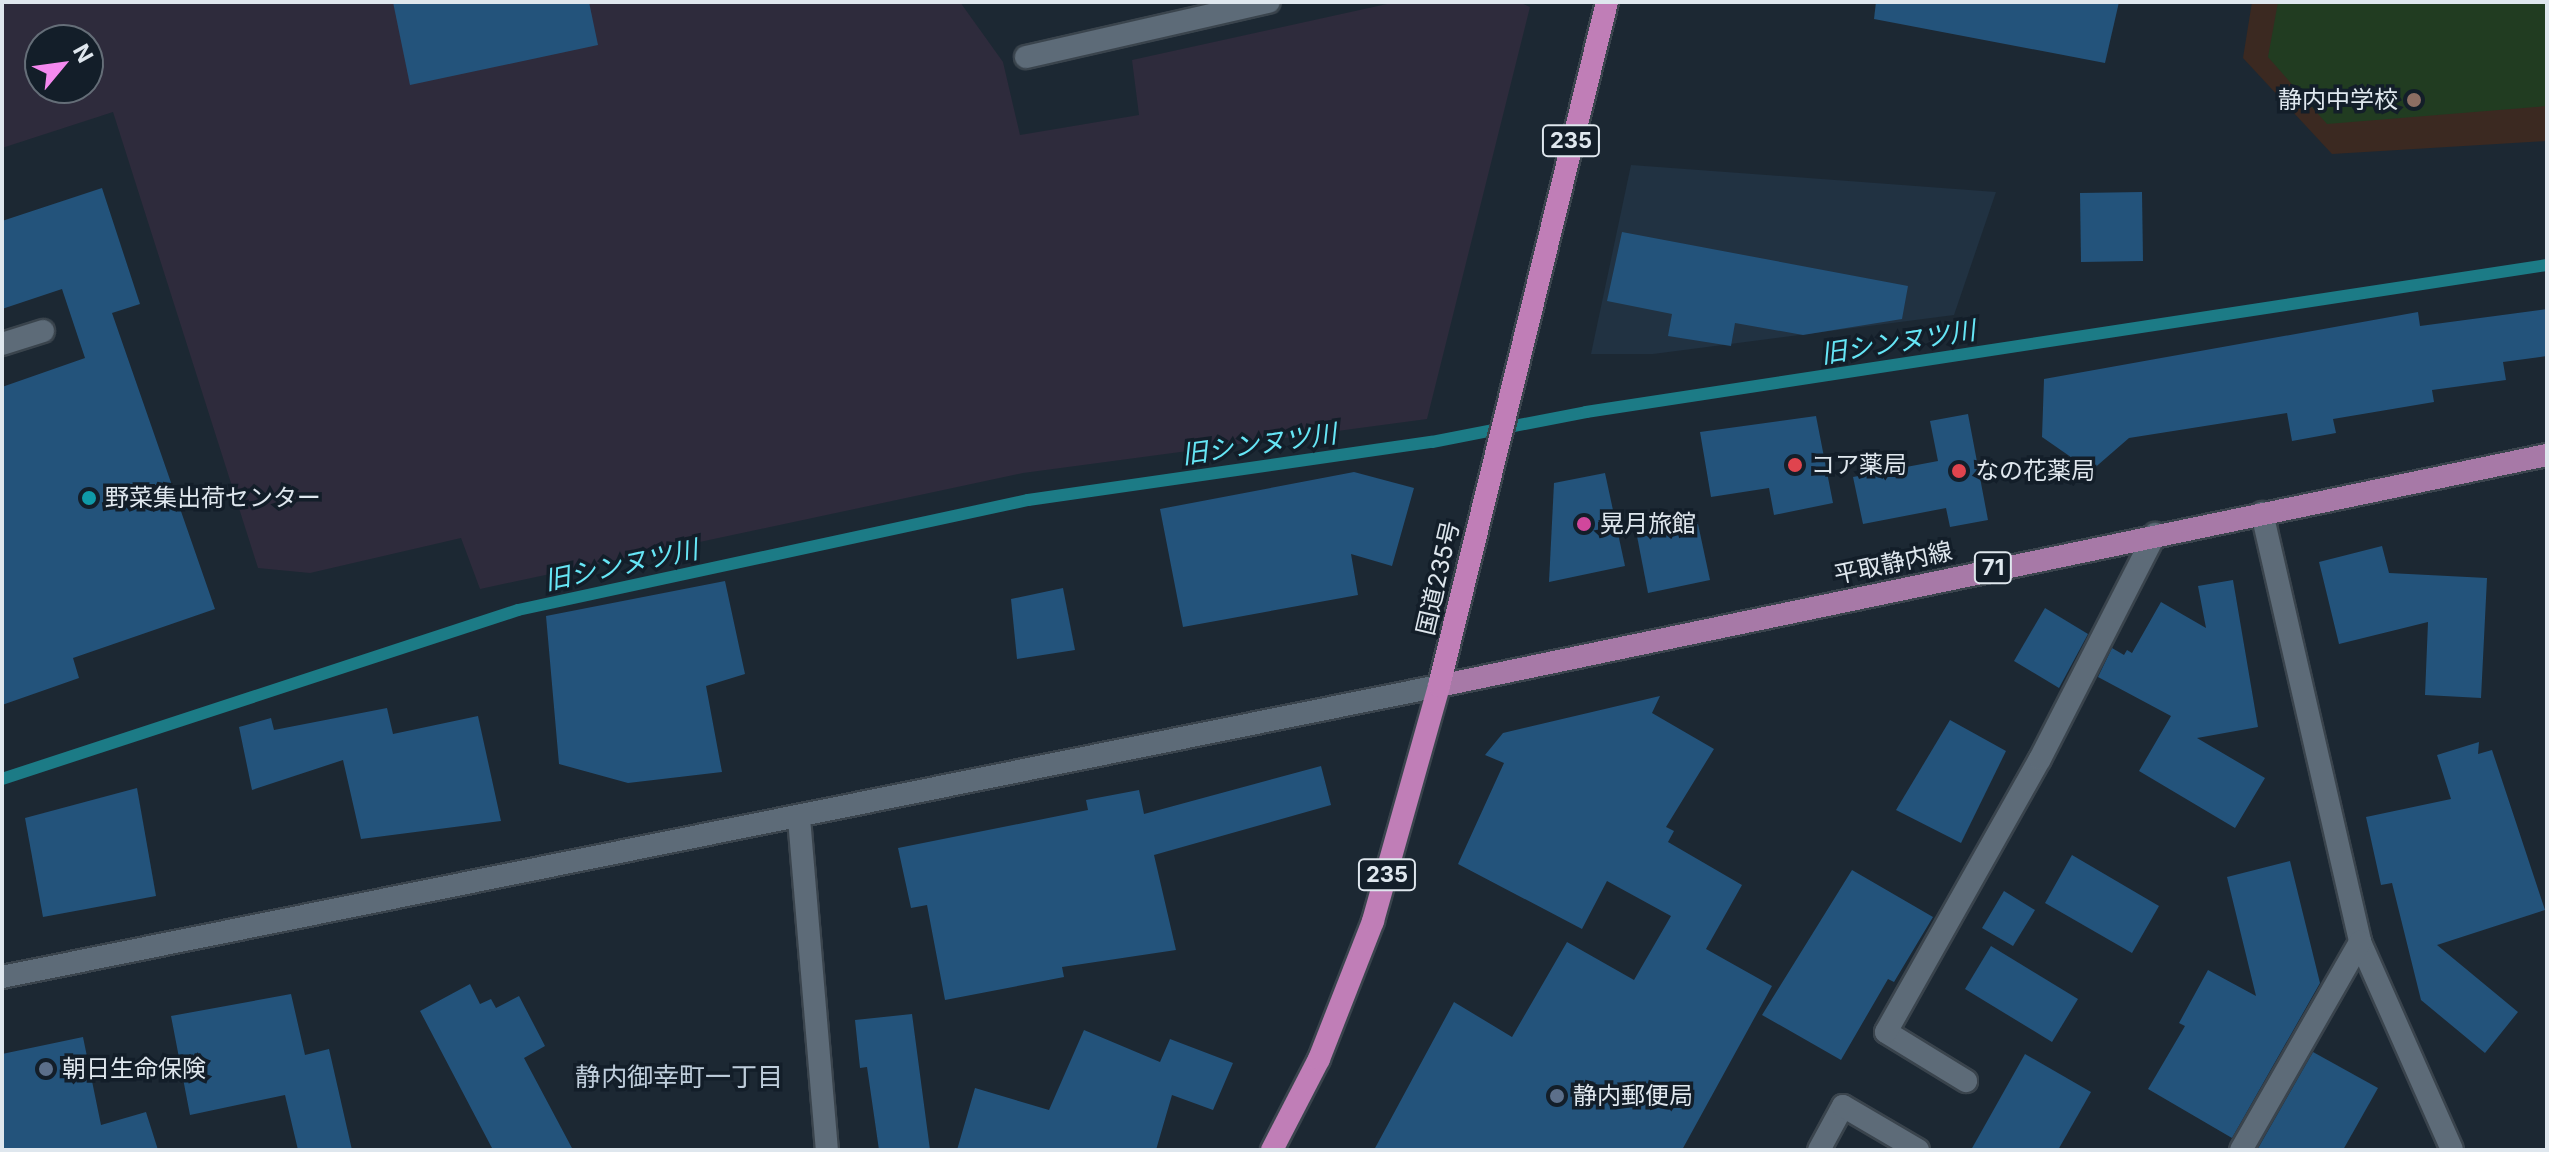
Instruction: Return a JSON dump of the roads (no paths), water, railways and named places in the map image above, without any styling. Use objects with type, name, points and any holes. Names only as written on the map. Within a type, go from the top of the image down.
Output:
[{"type":"highway","name":"国道235号","points":[[1272,1150],[1319,1059],[1373,921],[1439,686],[1607,2]]},
{"type":"main road","name":"平取静内線","points":[[1439,686],[2155,534],[2547,455]]},
{"type":"street","points":[[1026,57],[1269,2]]},
{"type":"street","points":[[2,344],[43,331]]},
{"type":"street","points":[[2262,513],[2360,942],[2452,1150]]},
{"type":"street","points":[[1966,1081],[1886,1032],[2040,759],[2155,534]]},
{"type":"street","points":[[2,977],[1439,686]]},
{"type":"street","points":[[799,818],[827,1150]]},
{"type":"street","points":[[2241,1150],[2360,942]]},
{"type":"street","points":[[1819,1150],[1843,1106],[1918,1150]]},
{"type":"waterway","name":"旧シンヌツ川","points":[[2,779],[518,610],[1028,500],[1432,442],[1586,412],[2547,265]]},
{"type":"place","name":"静内中学校","points":[[2414,100]]},
{"type":"place","name":"コア薬局","points":[[1795,465]]},
{"type":"place","name":"なの花薬局","points":[[1959,471]]},
{"type":"place","name":"野菜集出荷センター","points":[[89,498]]},
{"type":"place","name":"晃月旅館","points":[[1584,524]]},
{"type":"place","name":"朝日生命保険","points":[[46,1069]]},
{"type":"place","name":"静内郵便局","points":[[1557,1096]]},
{"type":"district","name":"静内御幸町一丁目","points":[[679,1077]]}]
